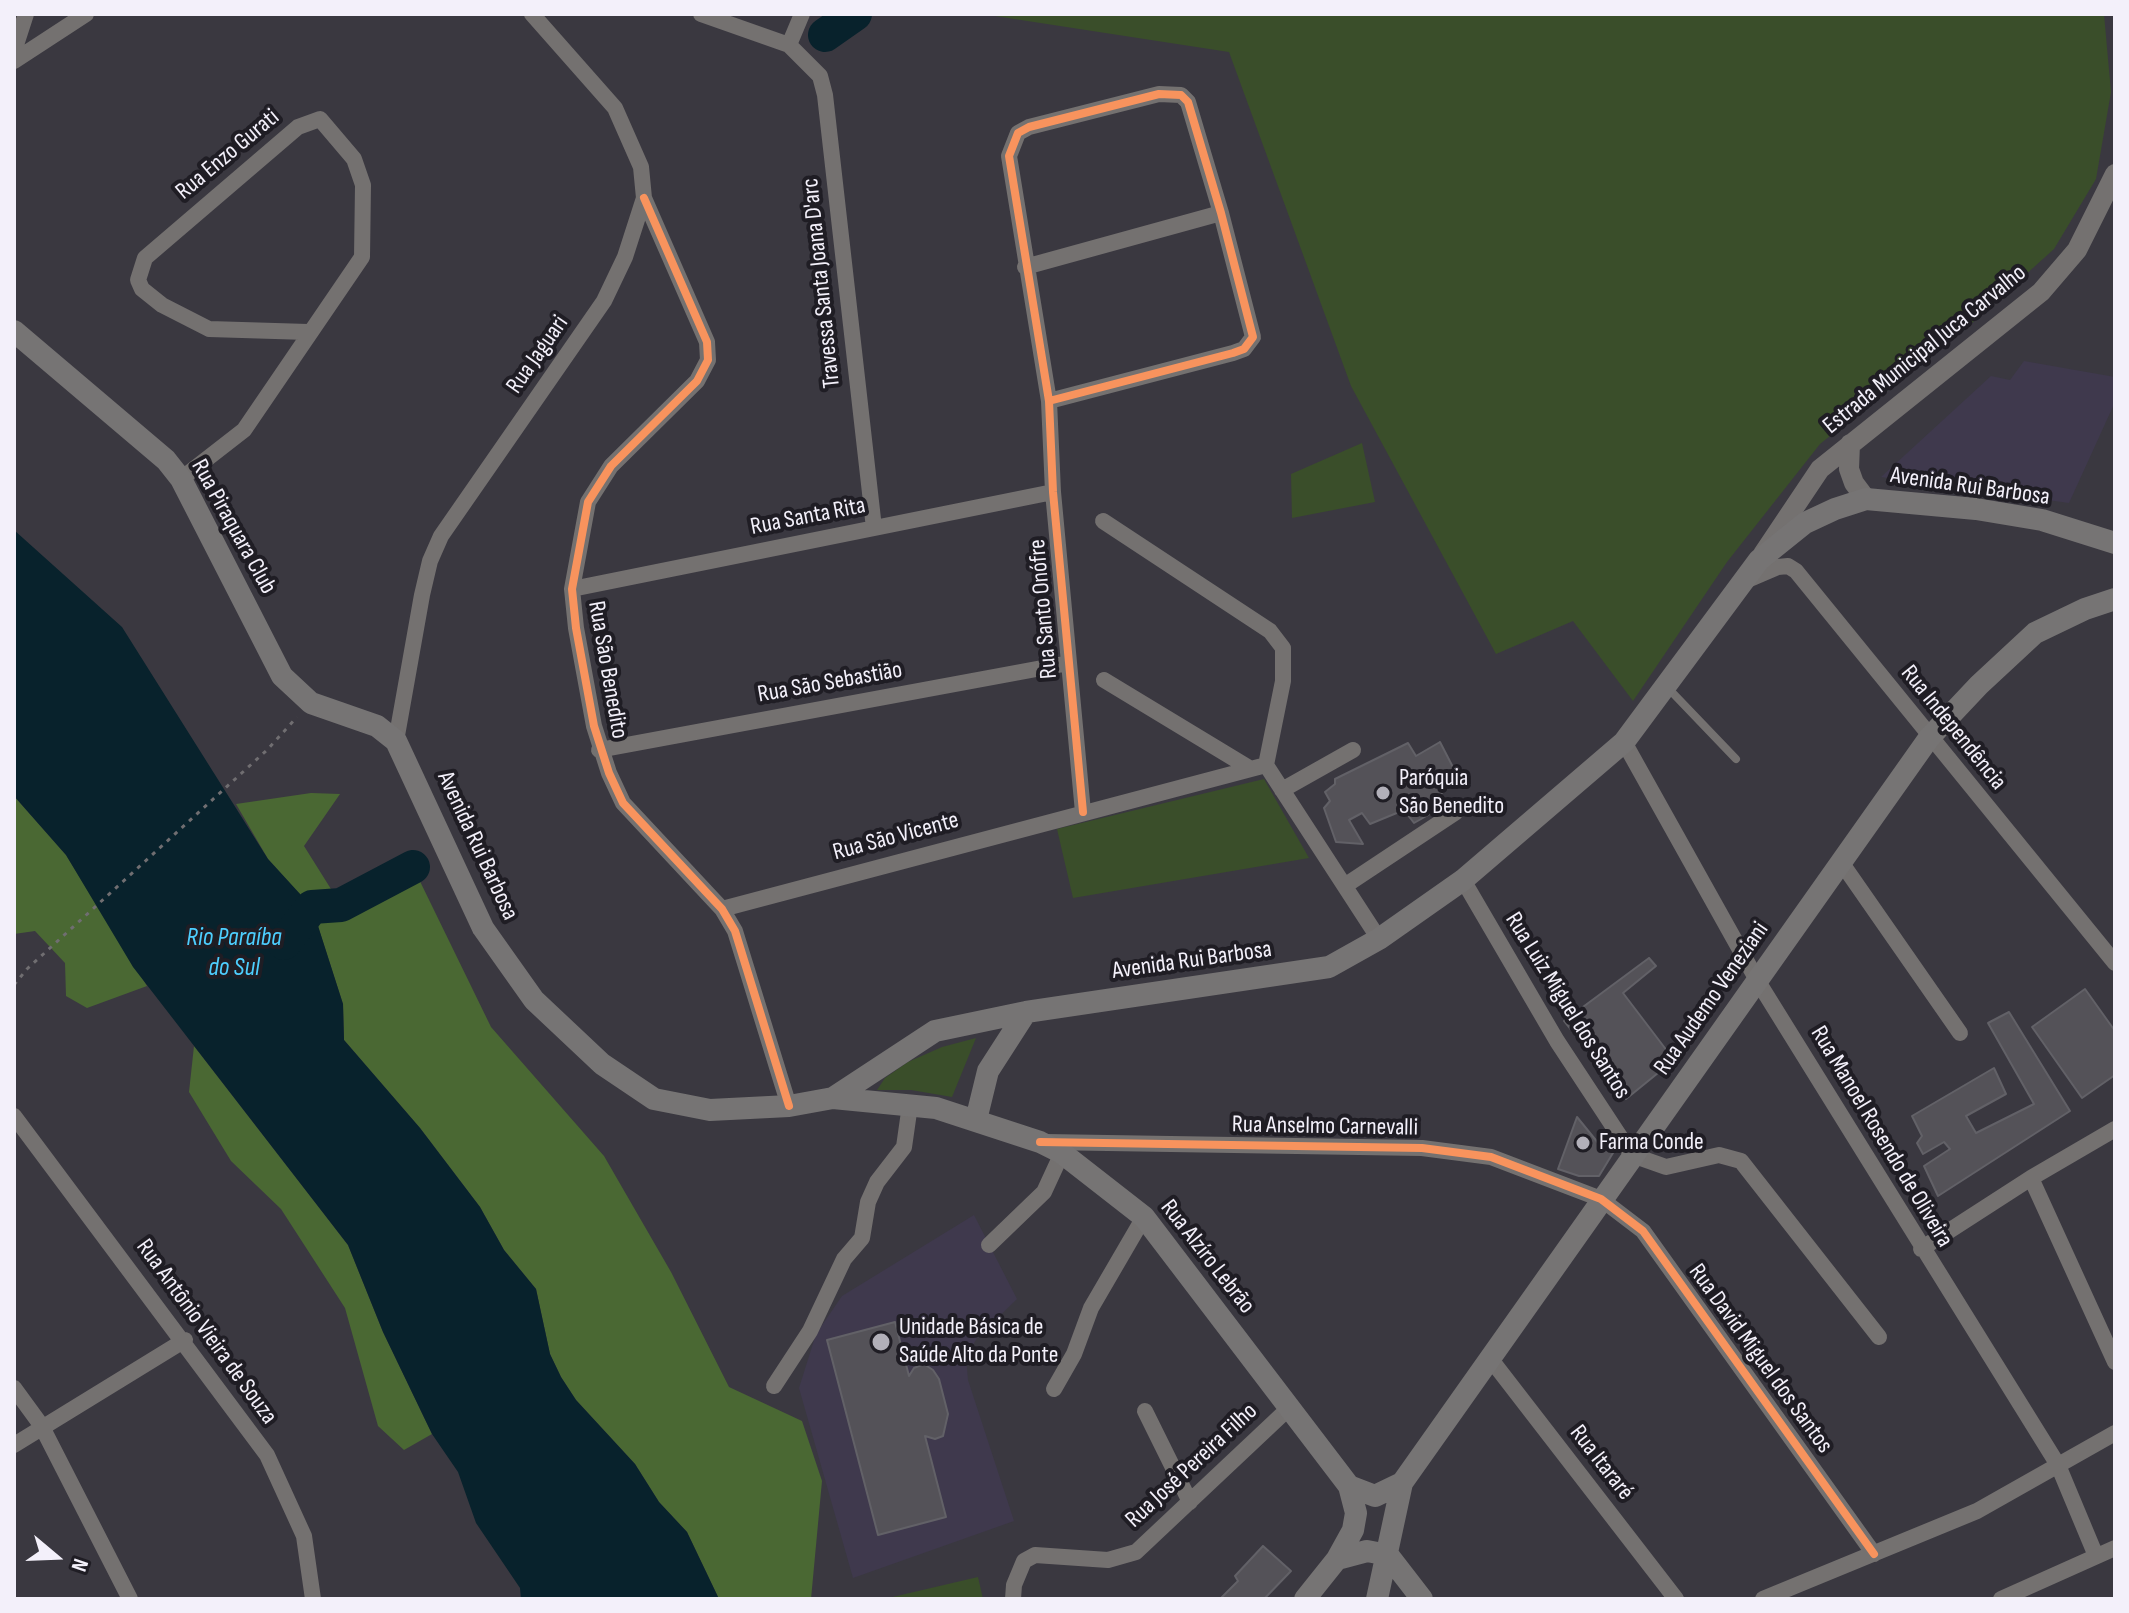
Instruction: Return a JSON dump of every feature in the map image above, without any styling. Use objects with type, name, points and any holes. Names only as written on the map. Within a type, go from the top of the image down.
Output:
[{"type":"main road","name":"Rua Piraquara Club","points":[[14,331],[166,460],[181,479],[282,676],[311,703]]},
{"type":"main road","name":"Avenida Rui Barbosa","points":[[396,741],[483,928],[534,1000],[602,1064],[654,1099],[710,1110],[789,1106],[833,1098],[935,1031],[1026,1012],[1329,967],[1379,939],[1463,880],[1624,742],[1738,584],[1759,560],[1805,523],[1866,499],[1976,509],[2042,520],[2115,543]]},
{"type":"main road","name":"Rua Audemo Veneziani","points":[[1377,1599],[1402,1483],[1929,738],[1979,685],[2035,633],[2085,609],[2115,599]]},
{"type":"main road","points":[[311,703],[377,726],[396,741]]},
{"type":"main road","points":[[976,1120],[988,1071],[1026,1012]]},
{"type":"main road","name":"Rua Alzíro Lebrão","points":[[833,1098],[936,1108],[1040,1142],[1062,1153],[1144,1217],[1349,1486]]},
{"type":"main road","points":[[1349,1486],[1375,1496],[1402,1483]]},
{"type":"main road","points":[[1305,1599],[1337,1559],[1353,1530],[1356,1513],[1349,1486]]},
{"type":"main road","points":[[1337,1559],[1367,1551],[1388,1555],[1422,1599]]},
{"type":"street","points":[[14,51],[26,14]]},
{"type":"street","points":[[14,61],[86,14]]},
{"type":"street","name":"Rua Jaguari","points":[[396,741],[422,595],[430,561],[441,536],[604,301],[625,257],[644,198],[641,167],[615,108],[532,14]]},
{"type":"street","points":[[701,14],[789,45],[802,14]]},
{"type":"street","name":"Travessa Santa Joana D'arc","points":[[789,45],[820,76],[825,95],[874,528]]},
{"type":"street","name":"Rua Santo Onófre","points":[[1083,812],[1053,492],[1049,401],[1009,156],[1018,133],[1159,94],[1181,95],[1188,102],[1221,213]]},
{"type":"street","name":"Rua Enzo Gurati","points":[[181,479],[244,430],[308,332],[354,274],[362,257],[365,236],[363,185],[354,159],[320,119],[298,127],[145,258],[138,280],[142,289],[162,305],[209,329],[308,332]]},
{"type":"street","name":"Estrada Municipal Juca Carvalho","points":[[1759,560],[1820,469],[2041,292],[2077,250],[2115,174]]},
{"type":"street","name":"Rua São Benedito","points":[[644,198],[707,342],[708,360],[697,381],[611,466],[588,502],[572,589],[599,750],[623,803],[722,909],[735,931],[789,1106]]},
{"type":"street","points":[[1025,267],[1221,213],[1252,328],[1250,343],[1233,353],[1049,401]]},
{"type":"street","points":[[1850,444],[1849,469],[1866,499]]},
{"type":"street","name":"Rua Santa Rita","points":[[572,589],[1053,492]]},
{"type":"street","points":[[1103,521],[1270,631],[1283,648],[1283,681],[1259,767]]},
{"type":"street","name":"Rua Independência","points":[[1738,584],[1778,567],[1788,566],[1796,571],[2115,963]]},
{"type":"street","name":"Rua São Sebastião","points":[[599,750],[1069,663]]},
{"type":"street","points":[[1104,680],[1259,767],[1282,790],[1379,939]]},
{"type":"street","name":"Rua Manoel Rosendo de Oliveira","points":[[1624,742],[1757,980],[1921,1249],[2058,1465],[2096,1556]]},
{"type":"street","points":[[1282,790],[1353,750]]},
{"type":"street","name":"Rua São Vicente","points":[[722,909],[1259,767]]},
{"type":"street","points":[[1346,885],[1456,812]]},
{"type":"street","points":[[1841,862],[1960,1033]]},
{"type":"street","name":"Rua Luiz Miguel dos Santos","points":[[1463,880],[1557,1041],[1632,1155]]},
{"type":"street","points":[[774,1386],[810,1331],[844,1259],[862,1238],[868,1202],[877,1182],[904,1147],[910,1105]]},
{"type":"street","name":"Rua Antônio Vieira de Souza","points":[[14,1116],[185,1340],[267,1455],[288,1495],[304,1536],[313,1599]]},
{"type":"street","points":[[1921,1249],[2031,1178],[2115,1129]]},
{"type":"street","name":"Rua Anselmo Carnevalli","points":[[1040,1142],[1422,1148],[1491,1157],[1601,1199]]},
{"type":"street","points":[[989,1245],[1044,1192],[1062,1153]]},
{"type":"street","points":[[1632,1155],[1666,1167],[1719,1155],[1741,1161],[1879,1337]]},
{"type":"street","points":[[2031,1178],[2115,1362]]},
{"type":"street","name":"Rua David Miguel dos Santos","points":[[1601,1199],[1643,1231],[1874,1554]]},
{"type":"street","points":[[1054,1389],[1074,1354],[1091,1308],[1144,1217]]},
{"type":"street","points":[[14,1445],[41,1425],[185,1340]]},
{"type":"street","name":"Rua Itararé","points":[[1489,1357],[1676,1599]]},
{"type":"street","points":[[14,1388],[41,1425],[130,1599]]},
{"type":"street","name":"Rua José Pereira Filho","points":[[1013,1599],[1014,1585],[1024,1561],[1035,1555],[1108,1560],[1136,1552],[1289,1408]]},
{"type":"street","points":[[1145,1411],[1190,1502]]},
{"type":"street","points":[[1763,1599],[1977,1511],[2115,1433]]},
{"type":"street","points":[[2001,1599],[2115,1548]]},
{"type":"lane","points":[[1666,686],[1736,759]]},
{"type":"path","points":[[14,985],[27,969],[267,750],[311,703]]},
{"type":"shaded area","points":[[2024,361],[2115,377],[2115,402],[2069,503],[1881,477],[1991,376],[2010,380]]},
{"type":"shaded area","points":[[974,1215],[1017,1299],[977,1338],[966,1357],[968,1380],[1014,1521],[853,1578],[799,1388],[816,1334],[842,1296]]},
{"type":"green space","points":[[982,14],[2104,14],[2111,92],[2096,179],[2054,249],[1972,323],[1820,444],[1727,562],[1633,701],[1573,621],[1496,654],[1351,386],[1229,52]]},
{"type":"green space","points":[[1362,443],[1375,502],[1292,518],[1291,474]]},
{"type":"green space","points":[[1264,779],[1309,858],[1073,898],[1057,829]]},
{"type":"green space","points":[[311,793],[340,794],[304,846],[341,905],[413,867],[491,1027],[604,1156],[671,1272],[729,1387],[802,1421],[822,1481],[811,1599],[719,1599],[687,1532],[659,1502],[635,1464],[576,1400],[561,1377],[550,1354],[536,1289],[504,1250],[480,1207],[420,1128],[344,1040],[343,1004],[312,908],[268,859],[236,804]]},
{"type":"green space","points":[[14,796],[66,855],[147,986],[87,1008],[66,996],[65,963],[35,931],[14,934]]},
{"type":"green space","points":[[976,1038],[952,1097],[911,1090],[877,1090],[885,1078],[908,1062],[942,1047]]},
{"type":"green space","points":[[194,1046],[348,1245],[383,1332],[432,1434],[404,1450],[378,1426],[345,1308],[281,1209],[231,1161],[189,1092]]},
{"type":"green space","points":[[978,1577],[983,1599],[884,1599]]},
{"type":"water","name":"Rio Paraíba do Sul","points":[[14,530],[122,627],[268,859],[312,907],[343,1004],[344,1040],[420,1128],[480,1207],[504,1250],[536,1289],[550,1354],[561,1377],[576,1400],[635,1464],[659,1502],[687,1532],[719,1599],[521,1599],[520,1588],[476,1523],[458,1472],[432,1434],[383,1332],[348,1245],[133,967],[66,855],[14,796]]},
{"type":"building","name":"Paróquia São Benedito","points":[[1440,742],[1457,775],[1440,795],[1437,810],[1414,823],[1404,810],[1370,824],[1362,813],[1349,820],[1363,844],[1336,842],[1324,808],[1330,801],[1325,792],[1335,784],[1335,779],[1408,743],[1416,756]]},
{"type":"building","points":[[1649,958],[1656,966],[1623,993],[1674,1060],[1626,1099],[1564,1021]]},
{"type":"building","points":[[2085,989],[2115,1031],[2115,1075],[2082,1098],[2032,1027]]},
{"type":"building","points":[[2009,1012],[2070,1111],[1938,1196],[1924,1166],[1950,1149],[1944,1142],[1923,1154],[1917,1143],[1922,1136],[1912,1116],[1994,1068],[2006,1094],[1966,1116],[1976,1133],[2034,1104],[1988,1023]]},
{"type":"building","name":"Farma Conde","points":[[1577,1117],[1603,1149],[1611,1137],[1616,1148],[1599,1176],[1579,1176],[1558,1169]]},
{"type":"building","points":[[895,1322],[909,1376],[914,1368],[924,1364],[939,1379],[948,1414],[943,1436],[935,1439],[925,1436],[946,1517],[878,1535],[827,1340]]},
{"type":"building","points":[[1263,1546],[1291,1571],[1264,1599],[1220,1599],[1238,1581],[1235,1576]]},
{"type":"waterway","points":[[825,35],[855,14]]},
{"type":"waterway","points":[[284,943],[312,907],[341,905],[413,867]]},
{"type":"cycle path","points":[[1049,401],[1233,353],[1244,349],[1253,337],[1188,102],[1181,95],[1159,94],[1029,127],[1018,133],[1009,156],[1049,401],[1053,492],[1083,812]]},
{"type":"cycle path","points":[[644,198],[707,342],[708,360],[697,381],[611,466],[588,502],[572,589],[576,628],[594,726],[609,773],[623,803],[722,909],[735,931],[789,1106]]},
{"type":"cycle path","points":[[1040,1142],[1422,1148],[1491,1157],[1601,1199],[1643,1231],[1874,1554]]},
{"type":"place","name":"Paróquia São Benedito","points":[[1383,793]]},
{"type":"place","name":"Farma Conde","points":[[1583,1143]]},
{"type":"place","name":"Unidade Básica de Saúde Alto da Ponte","points":[[881,1342]]}]
